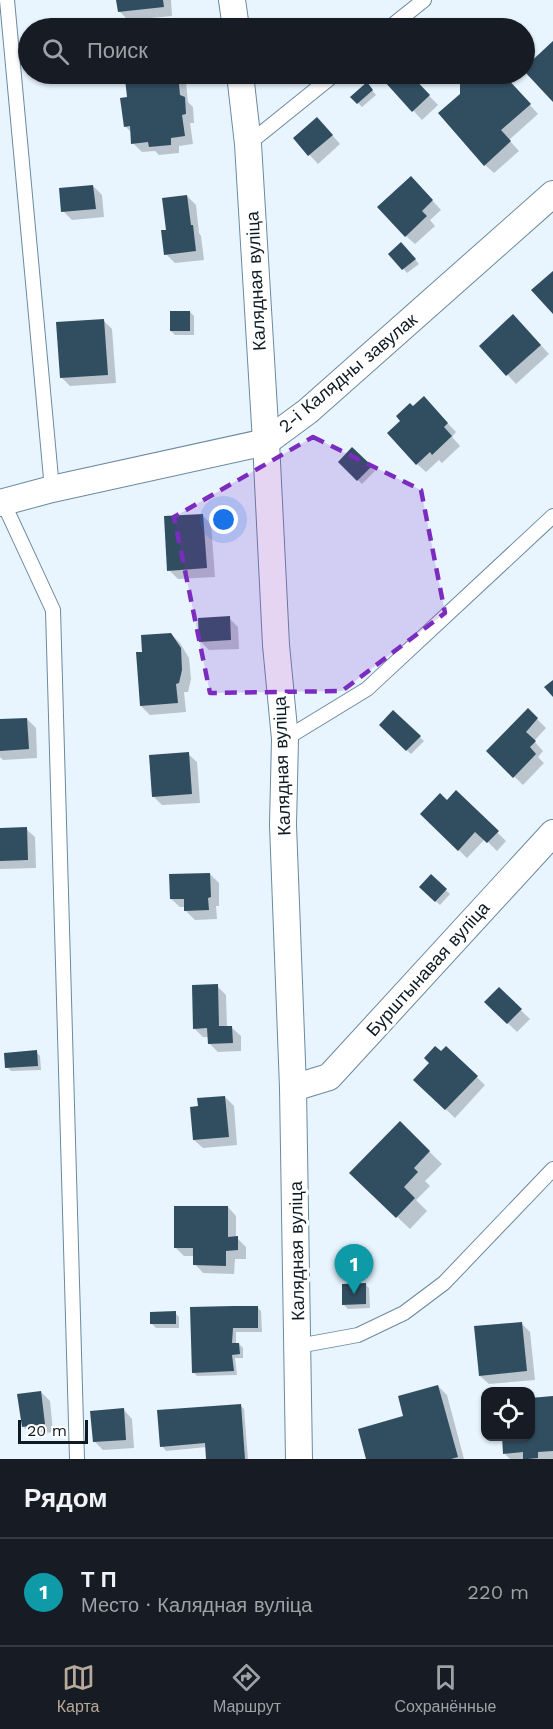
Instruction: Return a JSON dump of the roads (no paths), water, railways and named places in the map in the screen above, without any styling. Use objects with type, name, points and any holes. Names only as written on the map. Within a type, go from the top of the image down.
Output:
[{"type":"street","points":[[232,0],[235,18]]},
{"type":"street","name":"Калядная вуліца","points":[[241,84],[248,144],[276,645],[285,739],[284,825],[293,1088],[300,1459]]},
{"type":"street","name":"2-і Калядны завулак","points":[[1,502],[266,441],[308,411],[553,194]]},
{"type":"street","name":"Бурштынавая вуліца","points":[[293,1088],[329,1077],[553,833]]},
{"type":"lane","points":[[7,0],[52,489]]},
{"type":"lane","points":[[402,18],[424,0]]},
{"type":"lane","points":[[248,144],[323,84]]},
{"type":"lane","points":[[1,502],[53,610],[77,1459]]},
{"type":"lane","points":[[285,739],[367,689],[553,516]]},
{"type":"lane","points":[[298,1346],[358,1335],[404,1313],[444,1283],[553,1169]]},
{"type":"place","name":"Т П","points":[[354,1294]]}]
